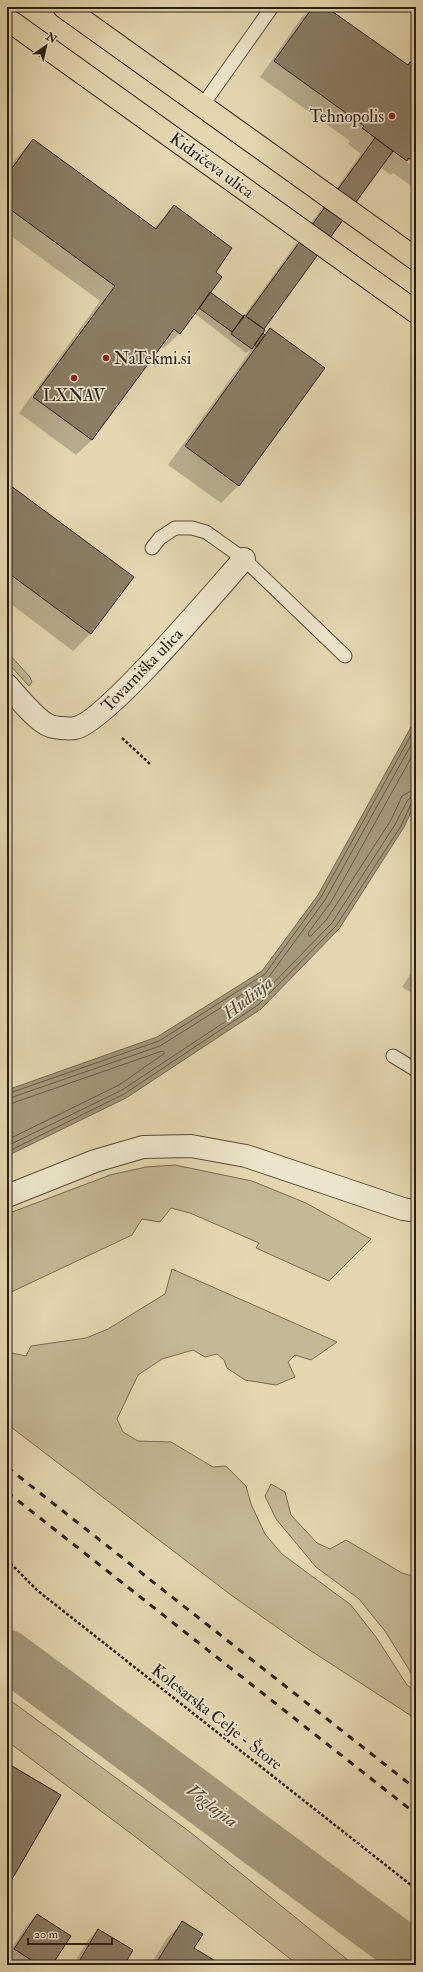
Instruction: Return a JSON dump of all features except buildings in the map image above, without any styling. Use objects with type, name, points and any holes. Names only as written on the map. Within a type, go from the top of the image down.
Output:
[{"type":"main road","points":[[64,7],[416,259]]},
{"type":"main road","name":"Kidričeva ulica","points":[[7,19],[416,312]]},
{"type":"street","name":"Tovarniška ulica","points":[[7,685],[30,710],[48,725],[76,728],[99,715],[128,687],[244,559]]},
{"type":"street","points":[[7,1196],[95,1161],[143,1147],[191,1146],[246,1156],[403,1209],[416,1211]]},
{"type":"lane","points":[[202,106],[272,7]]},
{"type":"lane","points":[[152,548],[160,538],[175,528],[192,528],[206,532],[244,559],[345,656]]},
{"type":"lane","points":[[394,1056],[416,1070]]},
{"type":"path","points":[[122,738],[150,764]]},
{"type":"path","name":"Kolesarska Celje - Štore","points":[[7,1560],[38,1591],[416,1889]]},
{"type":"shaded area","points":[[7,652],[30,677],[32,682],[29,686],[7,662]]},
{"type":"shaded area","points":[[175,1165],[252,1181],[306,1203],[371,1239],[329,1281],[256,1248],[259,1243],[190,1213],[171,1208],[160,1222],[142,1219],[132,1235],[7,1294],[7,1214],[110,1175],[146,1167]]},
{"type":"shaded area","points":[[172,1269],[337,1342],[311,1360],[295,1355],[288,1362],[295,1377],[276,1385],[245,1380],[227,1368],[224,1360],[217,1354],[205,1357],[193,1350],[162,1359],[138,1375],[117,1419],[123,1432],[138,1441],[171,1442],[213,1467],[226,1466],[246,1486],[251,1504],[265,1534],[282,1554],[351,1605],[376,1637],[407,1685],[416,1692],[416,1719],[305,1647],[231,1595],[7,1424],[7,1352],[26,1356],[31,1346],[86,1338],[108,1329],[165,1294]]},
{"type":"shaded area","points":[[271,1484],[285,1492],[291,1515],[317,1543],[330,1549],[346,1540],[402,1573],[416,1577],[416,1679],[385,1631],[359,1599],[316,1567],[276,1519],[265,1496]]},
{"type":"shaded area","points":[[7,1698],[190,1832],[354,1965],[298,1965],[137,1838],[7,1741]]},
{"type":"water","name":"Hudinja","points":[[416,718],[416,802],[404,827],[339,929],[261,1009],[126,1098],[7,1156],[7,1090],[157,1037],[262,971],[318,895]]},
{"type":"waterway","name":"Voglajna","points":[[7,1655],[416,1958]]},
{"type":"railway","points":[[7,1467],[416,1789]]},
{"type":"railway","points":[[7,1492],[416,1814]]},
{"type":"place","name":"Tehnopolis","points":[[392,116]]},
{"type":"place","name":"NaTekmi.si","points":[[106,358]]},
{"type":"place","name":"LXNAV","points":[[74,378]]}]
